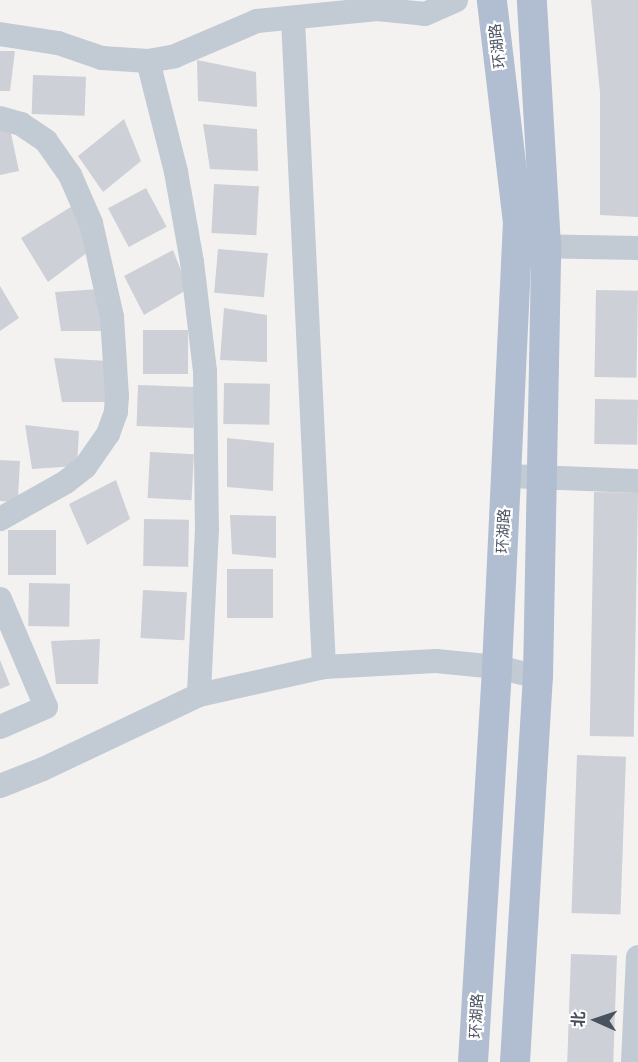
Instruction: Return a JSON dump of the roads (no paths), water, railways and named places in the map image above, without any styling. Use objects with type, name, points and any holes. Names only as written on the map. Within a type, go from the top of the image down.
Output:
[{"type":"main road","name":"环湖路","points":[[473,1062],[506,476],[531,246],[518,223],[492,0]]},
{"type":"main road","name":"环湖路","points":[[515,1062],[538,677],[542,478],[531,246],[532,0]]},
{"type":"street","points":[[0,34],[57,43],[102,58],[148,61],[175,56],[257,21],[377,9],[425,14],[456,0]]},
{"type":"street","points":[[293,19],[324,668]]},
{"type":"street","points":[[148,61],[182,205],[192,262],[205,371],[207,529],[199,695]]},
{"type":"street","points":[[0,118],[21,124],[46,141],[70,175],[90,223],[112,317],[117,396],[116,412],[108,434],[85,467],[66,482],[0,519]]},
{"type":"street","points":[[531,246],[638,248]]},
{"type":"street","points":[[506,476],[638,481]]},
{"type":"street","points":[[0,599],[46,707],[0,727]]},
{"type":"street","points":[[0,786],[44,769],[199,695],[324,668],[436,661],[497,667],[538,677]]},
{"type":"street","points":[[633,1062],[638,957]]}]
